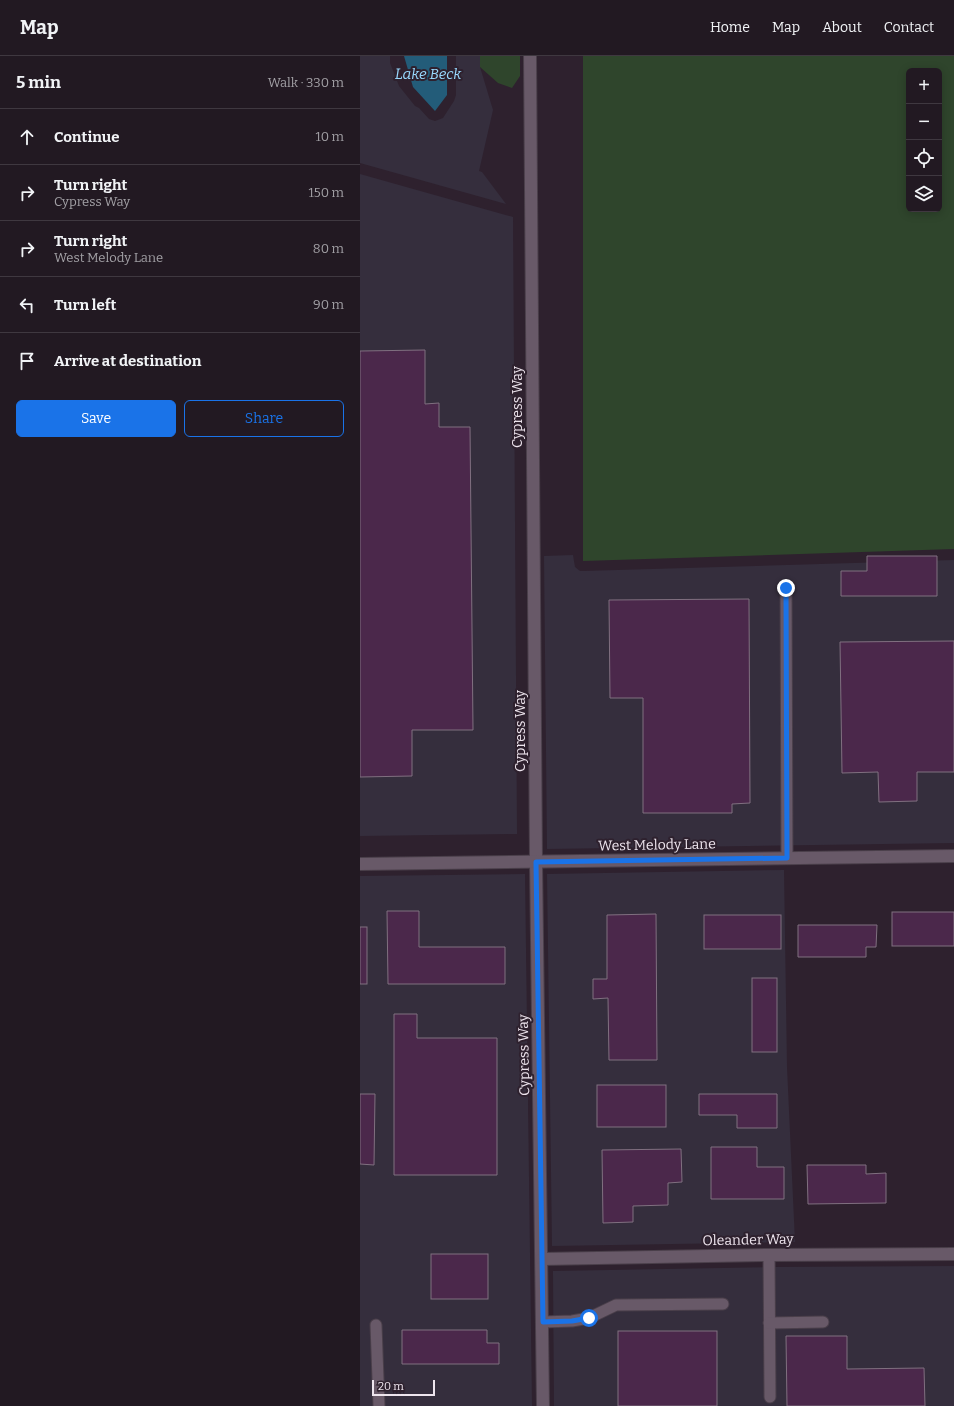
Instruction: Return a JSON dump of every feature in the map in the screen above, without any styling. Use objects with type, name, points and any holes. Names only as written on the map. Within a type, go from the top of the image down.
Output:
[{"type":"street","name":"Cypress Way","points":[[530,56],[536,862],[544,1406]]},
{"type":"street","name":"West Melody Lane","points":[[360,864],[954,856]]},
{"type":"street","name":"Oleander Way","points":[[542,1259],[768,1255],[954,1254]]},
{"type":"lane","points":[[786,588],[787,858]]},
{"type":"lane","points":[[768,1255],[770,1397]]},
{"type":"lane","points":[[543,1322],[572,1321],[589,1318],[616,1305],[723,1304]]},
{"type":"lane","points":[[769,1323],[822,1322]]},
{"type":"lane","points":[[376,1325],[379,1406]]},
{"type":"shaded area","points":[[360,56],[390,56],[390,63],[399,86],[415,106],[419,108],[429,119],[435,121],[443,118],[454,101],[456,95],[456,56],[480,56],[480,67],[493,110],[479,171],[482,172],[506,204],[360,163]]},
{"type":"shaded area","points":[[360,174],[513,217],[517,834],[360,836]]},
{"type":"shaded area","points":[[573,555],[575,567],[580,571],[954,560],[954,843],[547,849],[544,556]]},
{"type":"shaded area","points":[[784,870],[787,1067],[795,1242],[552,1246],[547,874]]},
{"type":"shaded area","points":[[525,874],[532,1406],[360,1406],[360,876]]},
{"type":"shaded area","points":[[954,1266],[954,1406],[554,1406],[553,1271],[775,1267]]},
{"type":"green space","points":[[480,56],[520,56],[520,76],[512,88],[498,83],[480,67]]},
{"type":"green space","points":[[583,56],[954,56],[954,549],[583,561]]},
{"type":"water","name":"Lake Beck","points":[[404,56],[447,56],[447,95],[435,111],[413,87]]},
{"type":"building","points":[[425,350],[425,404],[439,403],[439,427],[470,427],[473,730],[412,730],[412,776],[360,777],[360,351]]},
{"type":"building","points":[[867,556],[937,556],[937,596],[841,596],[841,571],[867,571]]},
{"type":"building","points":[[749,599],[750,803],[732,804],[732,813],[643,813],[643,698],[610,698],[609,600]]},
{"type":"building","points":[[954,641],[954,772],[917,772],[917,801],[879,802],[878,772],[842,773],[840,642]]},
{"type":"building","points":[[387,911],[419,911],[419,947],[505,947],[505,984],[388,984]]},
{"type":"building","points":[[892,912],[954,912],[954,946],[892,946]]},
{"type":"building","points":[[656,914],[657,1060],[609,1060],[608,998],[593,999],[593,979],[607,979],[607,915]]},
{"type":"building","points":[[704,915],[781,915],[781,949],[704,949]]},
{"type":"building","points":[[798,925],[877,925],[876,947],[866,947],[866,957],[798,957]]},
{"type":"building","points":[[360,927],[367,927],[367,984],[360,984]]},
{"type":"building","points":[[752,978],[777,978],[777,1052],[752,1052]]},
{"type":"building","points":[[394,1014],[417,1014],[417,1038],[497,1038],[497,1175],[394,1175]]},
{"type":"building","points":[[597,1085],[666,1085],[666,1127],[597,1127]]},
{"type":"building","points":[[360,1094],[375,1094],[374,1165],[360,1164]]},
{"type":"building","points":[[699,1094],[777,1094],[777,1128],[737,1128],[737,1115],[699,1115]]},
{"type":"building","points":[[711,1147],[757,1147],[757,1167],[784,1167],[784,1199],[711,1199]]},
{"type":"building","points":[[681,1149],[682,1182],[668,1183],[668,1205],[633,1206],[633,1222],[603,1223],[602,1150]]},
{"type":"building","points":[[807,1165],[866,1165],[866,1174],[886,1173],[886,1203],[808,1204]]},
{"type":"building","points":[[431,1254],[488,1254],[488,1299],[431,1299]]},
{"type":"building","points":[[402,1330],[487,1330],[487,1343],[499,1343],[499,1364],[402,1364]]},
{"type":"building","points":[[618,1331],[717,1331],[717,1406],[618,1406]]},
{"type":"building","points":[[786,1336],[847,1336],[847,1369],[924,1368],[925,1406],[787,1406]]},
{"type":"route","points":[[589,1318],[572,1321],[543,1322],[536,862],[787,858],[786,588]]}]
